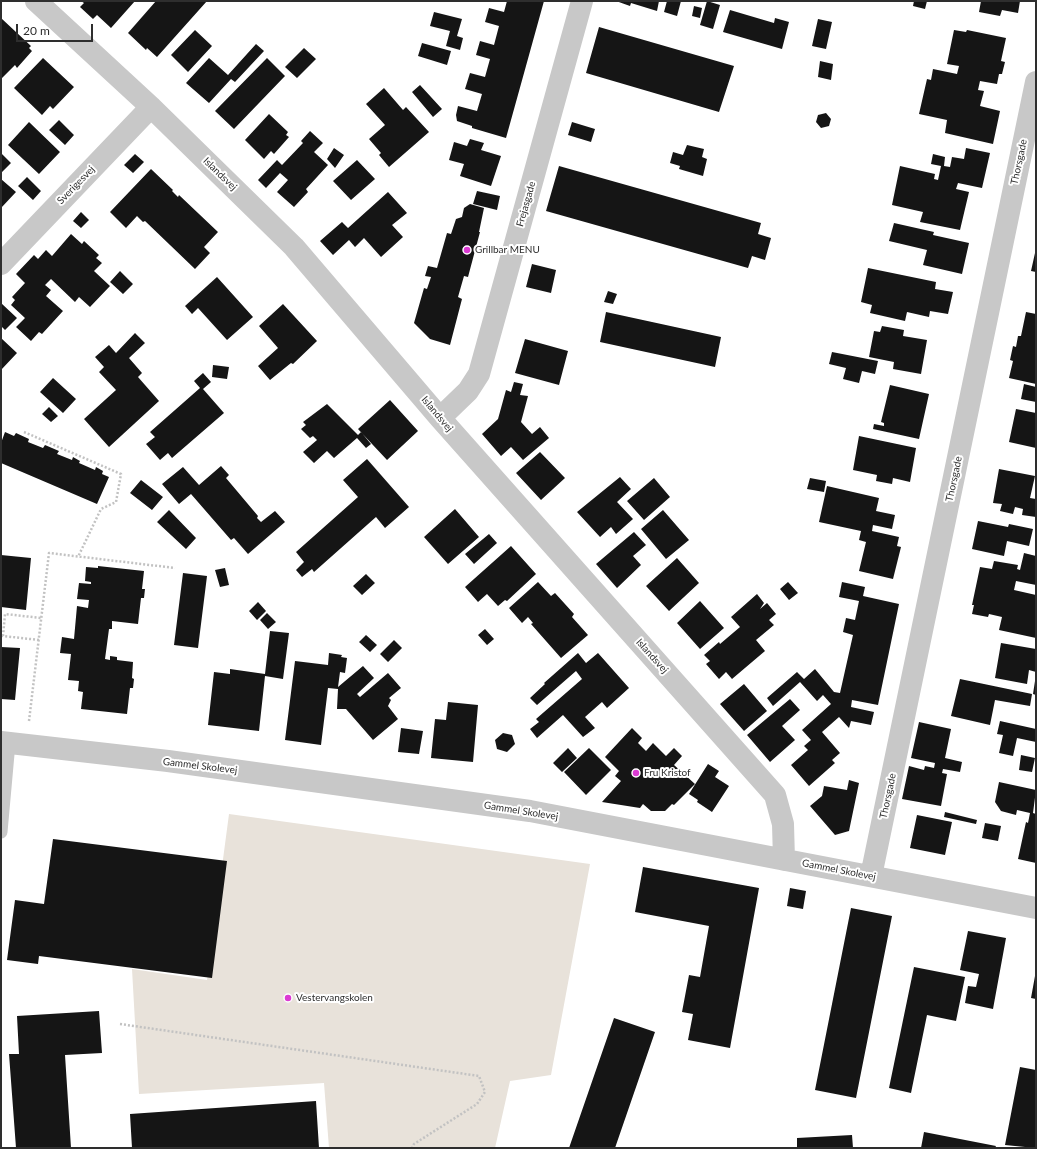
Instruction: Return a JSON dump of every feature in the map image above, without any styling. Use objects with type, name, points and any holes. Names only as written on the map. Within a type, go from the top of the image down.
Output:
[{"type":"street","name":"Islandsvej","points":[[36,1],[151,107],[294,247],[440,418],[775,795],[783,824],[784,860]]},
{"type":"street","name":"Frejasgade","points":[[440,418],[468,391],[479,374],[582,1]]},
{"type":"street","name":"Thorsgade","points":[[871,876],[1036,82]]},
{"type":"street","name":"Sverigesvej","points":[[1,264],[151,107]]},
{"type":"street","name":"Gammel Skolevej","points":[[12,744],[168,761],[530,811],[1036,908]]},
{"type":"lane","points":[[1,832],[12,744]]},
{"type":"path","points":[[24,432],[121,474],[116,502],[101,509],[78,557]]},
{"type":"path","points":[[12,744],[39,640],[49,553],[175,568]]},
{"type":"path","points":[[39,640],[3,636],[6,614],[41,618]]},
{"type":"path","points":[[120,1024],[479,1076],[485,1092],[477,1104],[414,1144],[412,1148]]},
{"type":"shaded area","points":[[229,814],[590,864],[551,1075],[510,1081],[495,1148],[329,1148],[324,1083],[139,1094],[132,969],[207,980]]},
{"type":"building","points":[[81,1],[135,1],[111,28],[97,15],[93,19],[80,7],[84,3]]},
{"type":"building","points":[[156,1],[207,1],[157,57],[147,48],[146,50],[128,33]]},
{"type":"building","points":[[507,1],[544,1],[506,138],[472,128],[472,126],[457,121],[456,115],[458,106],[477,111],[482,94],[465,89],[470,73],[485,77],[490,59],[476,55],[480,41],[494,45],[499,26],[485,22],[489,8],[504,12]]},
{"type":"building","points":[[616,1],[659,1],[657,11],[631,3],[630,6]]},
{"type":"building","points":[[667,1],[681,1],[677,16],[664,12]]},
{"type":"building","points":[[707,1],[720,5],[713,29],[700,25]]},
{"type":"building","points":[[914,1],[927,1],[925,9],[913,6]]},
{"type":"building","points":[[981,1],[1020,1],[1018,13],[1002,10],[1000,16],[979,12]]},
{"type":"building","points":[[694,6],[702,8],[700,18],[692,16]]},
{"type":"building","points":[[730,10],[774,23],[775,18],[789,22],[782,49],[723,32]]},
{"type":"building","points":[[434,12],[462,19],[457,36],[463,38],[460,50],[446,46],[450,31],[430,26]]},
{"type":"building","points":[[1,18],[31,46],[29,48],[32,51],[17,68],[15,65],[1,79]]},
{"type":"building","points":[[818,19],[832,22],[826,49],[812,46]]},
{"type":"building","points":[[599,27],[734,66],[719,112],[586,73]]},
{"type":"building","points":[[195,30],[212,46],[188,72],[171,55]]},
{"type":"building","points":[[954,30],[966,32],[967,30],[1006,38],[1001,61],[1005,62],[1002,74],[999,74],[997,84],[980,81],[978,90],[984,91],[980,106],[1000,111],[993,144],[945,133],[947,120],[919,114],[927,79],[931,80],[933,69],[957,74],[959,66],[947,64]]},
{"type":"building","points":[[422,43],[451,51],[447,65],[418,56]]},
{"type":"building","points":[[256,44],[264,51],[235,82],[231,79],[209,103],[186,83],[209,58],[228,75]]},
{"type":"building","points":[[304,48],[316,59],[297,78],[285,67]]},
{"type":"building","points":[[43,58],[74,87],[53,109],[50,106],[42,115],[14,88]]},
{"type":"building","points":[[267,58],[285,76],[234,129],[215,111]]},
{"type":"building","points":[[820,61],[833,64],[831,80],[818,77]]},
{"type":"building","points":[[420,85],[442,109],[433,117],[412,92]]},
{"type":"building","points":[[384,88],[403,110],[406,107],[429,132],[389,167],[379,155],[381,153],[369,139],[385,125],[366,104]]},
{"type":"building","points":[[826,113],[831,119],[829,126],[821,128],[816,122],[818,115]]},
{"type":"building","points":[[269,114],[288,132],[286,135],[289,137],[274,154],[271,151],[264,159],[245,140]]},
{"type":"building","points":[[59,120],[74,135],[65,145],[49,130]]},
{"type":"building","points":[[29,122],[60,152],[39,174],[8,145]]},
{"type":"building","points":[[572,122],[595,129],[591,142],[568,135]]},
{"type":"building","points":[[310,131],[323,143],[314,152],[328,165],[306,189],[308,192],[294,207],[277,192],[288,180],[280,173],[266,188],[258,180],[277,160],[282,165],[303,143],[301,141]]},
{"type":"building","points":[[470,139],[484,143],[481,150],[501,156],[491,186],[460,176],[464,164],[449,160],[454,142],[467,146]]},
{"type":"building","points":[[687,145],[704,149],[702,157],[707,159],[703,176],[679,169],[680,166],[670,163],[673,152],[683,155]]},
{"type":"building","points":[[334,148],[344,155],[335,168],[327,159]]},
{"type":"building","points":[[966,148],[990,153],[982,188],[958,183],[956,189],[969,192],[960,230],[920,222],[923,212],[892,205],[900,166],[935,174],[934,179],[938,180],[941,166],[931,164],[933,154],[945,157],[944,166],[950,167],[952,157],[964,159]]},
{"type":"building","points":[[1,153],[11,163],[1,173]]},
{"type":"building","points":[[135,154],[144,162],[133,173],[124,165]]},
{"type":"building","points":[[357,160],[375,179],[351,200],[333,181]]},
{"type":"building","points":[[559,166],[761,223],[758,234],[771,238],[765,260],[752,256],[748,268],[546,211]]},
{"type":"building","points":[[151,169],[173,190],[172,191],[178,197],[179,195],[218,232],[204,247],[210,253],[195,269],[145,221],[143,222],[137,216],[126,228],[110,212]]},
{"type":"building","points":[[27,177],[41,191],[33,200],[18,186]]},
{"type":"building","points":[[1,179],[16,192],[1,208]]},
{"type":"building","points":[[477,191],[500,196],[497,210],[473,204]]},
{"type":"building","points":[[388,192],[407,213],[392,225],[403,237],[381,257],[364,238],[355,247],[349,240],[333,255],[320,241],[342,222],[348,228]]},
{"type":"building","points":[[470,204],[484,208],[480,232],[468,277],[464,276],[458,297],[462,299],[450,345],[430,339],[414,323],[424,288],[427,289],[431,277],[425,276],[428,266],[437,268],[447,233],[451,234],[456,219],[462,217],[464,208]]},
{"type":"building","points":[[81,212],[89,220],[81,228],[73,221]]},
{"type":"building","points":[[894,223],[934,232],[933,235],[969,243],[962,274],[923,265],[927,250],[889,241]]},
{"type":"building","points":[[71,234],[82,244],[84,241],[99,255],[96,258],[102,263],[94,271],[110,286],[90,307],[79,297],[75,302],[51,279],[45,285],[51,290],[46,296],[63,311],[42,334],[39,332],[31,341],[16,327],[25,318],[11,305],[15,300],[12,297],[25,283],[16,274],[34,255],[38,259],[46,250],[52,256]]},
{"type":"building","points":[[1036,253],[1036,272],[1031,271]]},
{"type":"building","points":[[532,264],[556,270],[551,293],[526,287]]},
{"type":"building","points":[[868,268],[936,282],[935,289],[953,292],[948,314],[930,311],[929,317],[907,312],[905,321],[870,313],[872,305],[861,302]]},
{"type":"building","points":[[120,271],[133,284],[123,294],[110,282]]},
{"type":"building","points":[[217,277],[253,317],[227,340],[198,308],[192,314],[185,306]]},
{"type":"building","points":[[608,291],[617,294],[613,304],[604,302]]},
{"type":"building","points":[[1,303],[17,318],[5,330],[1,326]]},
{"type":"building","points":[[283,304],[317,341],[293,364],[291,363],[270,380],[258,366],[278,348],[259,326]]},
{"type":"building","points":[[606,312],[721,337],[715,367],[600,342]]},
{"type":"building","points":[[1026,312],[1036,314],[1036,384],[1009,378],[1013,361],[1010,360],[1013,346],[1016,347],[1018,336],[1021,336]]},
{"type":"building","points":[[882,326],[904,330],[903,336],[927,340],[921,374],[893,369],[894,362],[869,357],[874,331],[880,332]]},
{"type":"building","points":[[135,333],[145,343],[129,358],[142,373],[138,377],[159,401],[109,447],[84,419],[116,390],[99,372],[104,367],[95,357],[109,345],[116,353]]},
{"type":"building","points":[[1,338],[17,353],[1,370]]},
{"type":"building","points":[[525,339],[568,351],[559,385],[515,373]]},
{"type":"building","points":[[832,352],[878,361],[875,374],[862,371],[859,383],[843,379],[846,368],[829,364]]},
{"type":"building","points":[[213,365],[229,367],[227,379],[212,377]]},
{"type":"building","points":[[203,373],[211,382],[203,389],[224,413],[172,458],[168,453],[160,460],[146,444],[155,437],[150,432],[200,388],[194,381]]},
{"type":"building","points":[[53,378],[76,399],[63,413],[40,392]]},
{"type":"building","points":[[514,382],[523,384],[520,395],[528,396],[521,422],[532,434],[540,427],[549,438],[523,460],[511,447],[501,456],[482,434],[498,419],[506,390],[511,392]]},
{"type":"building","points":[[1024,384],[1036,387],[1036,402],[1021,399]]},
{"type":"building","points":[[890,385],[929,394],[919,439],[873,429],[874,424],[884,426],[884,423],[881,422]]},
{"type":"building","points":[[390,400],[418,431],[387,460],[358,429]]},
{"type":"building","points":[[327,404],[358,435],[361,432],[371,444],[366,448],[357,438],[334,458],[327,451],[314,463],[303,452],[317,440],[313,436],[310,438],[301,429],[306,425],[303,422]]},
{"type":"building","points":[[49,407],[58,416],[51,422],[42,414]]},
{"type":"building","points":[[1016,409],[1036,413],[1036,448],[1009,442]]},
{"type":"building","points":[[5,432],[14,436],[16,433],[29,439],[28,442],[43,448],[45,445],[59,451],[57,454],[72,460],[73,457],[80,461],[79,463],[95,470],[96,467],[103,471],[102,474],[109,477],[97,504],[1,463],[1,443]]},
{"type":"building","points":[[859,436],[916,448],[910,482],[893,478],[892,484],[876,481],[877,475],[853,470]]},
{"type":"building","points":[[540,452],[565,478],[541,500],[516,473]]},
{"type":"building","points":[[367,459],[409,507],[385,528],[376,517],[314,572],[312,569],[302,577],[296,570],[304,562],[296,552],[358,497],[343,480]]},
{"type":"building","points":[[221,466],[229,475],[226,478],[258,516],[257,518],[261,522],[275,511],[285,522],[248,554],[234,538],[231,540],[191,494],[179,504],[162,484],[183,467],[199,485]]},
{"type":"building","points":[[999,469],[1035,476],[1030,498],[1036,499],[1036,517],[1022,515],[1023,509],[1015,507],[1013,514],[1000,511],[1002,504],[993,503]]},
{"type":"building","points":[[620,477],[631,489],[617,502],[633,519],[616,534],[611,527],[600,537],[577,512]]},
{"type":"building","points":[[654,478],[670,497],[644,520],[627,501]]},
{"type":"building","points":[[810,478],[826,481],[824,492],[807,489]]},
{"type":"building","points":[[141,480],[163,497],[152,510],[130,493]]},
{"type":"building","points":[[827,486],[879,498],[876,511],[895,515],[892,529],[873,525],[872,531],[899,537],[897,546],[901,547],[893,579],[859,571],[866,542],[859,540],[861,531],[819,522]]},
{"type":"building","points":[[455,509],[479,537],[448,564],[424,537]]},
{"type":"building","points":[[169,510],[196,538],[186,549],[157,522]]},
{"type":"building","points":[[663,510],[689,540],[666,559],[641,529]]},
{"type":"building","points":[[978,521],[1008,527],[1009,524],[1033,529],[1029,546],[1007,541],[1004,556],[972,549]]},
{"type":"building","points":[[634,532],[646,545],[633,556],[641,565],[617,588],[596,564]]},
{"type":"building","points":[[489,534],[497,543],[474,564],[465,554]]},
{"type":"building","points":[[511,546],[536,574],[507,601],[505,600],[498,606],[487,594],[478,602],[465,587]]},
{"type":"building","points":[[1024,553],[1036,556],[1036,585],[1016,581],[1014,590],[1036,595],[1036,638],[999,630],[1002,617],[989,614],[988,617],[972,614],[974,605],[972,605],[980,567],[992,569],[994,561],[1018,565],[1017,569],[1020,570]]},
{"type":"building","points":[[1,555],[31,558],[26,610],[1,607]]},
{"type":"building","points":[[677,558],[699,583],[669,611],[646,586]]},
{"type":"building","points":[[98,566],[144,571],[142,589],[145,589],[144,598],[141,598],[138,624],[112,621],[112,629],[109,629],[105,659],[110,660],[110,656],[117,657],[117,660],[133,662],[133,688],[130,688],[127,714],[81,709],[83,692],[78,691],[79,681],[68,680],[71,654],[60,653],[62,637],[74,639],[77,606],[88,608],[89,600],[77,599],[79,583],[91,584],[91,582],[85,581],[86,567],[98,568]]},
{"type":"building","points":[[225,568],[229,585],[220,587],[215,570]]},
{"type":"building","points":[[183,573],[207,576],[198,648],[174,645]]},
{"type":"building","points":[[366,574],[375,583],[362,595],[353,586]]},
{"type":"building","points":[[538,582],[551,596],[555,593],[574,614],[572,617],[588,635],[561,658],[531,624],[533,623],[528,617],[522,623],[509,608]]},
{"type":"building","points":[[788,582],[798,593],[789,600],[780,589]]},
{"type":"building","points":[[842,582],[865,587],[863,596],[899,604],[878,705],[852,700],[851,707],[874,712],[871,725],[851,721],[849,728],[839,717],[822,732],[840,753],[832,760],[835,763],[809,786],[791,765],[808,750],[804,746],[811,740],[802,730],[831,704],[823,695],[817,701],[800,682],[773,706],[767,698],[797,672],[804,679],[815,669],[834,692],[840,693],[853,635],[843,632],[846,618],[855,620],[859,601],[839,597]]},
{"type":"building","points":[[757,594],[764,603],[760,609],[767,603],[776,614],[769,620],[774,625],[756,640],[765,651],[732,679],[726,672],[719,679],[706,664],[710,661],[704,655],[740,627],[731,617]]},
{"type":"building","points":[[700,601],[724,628],[700,649],[677,623]]},
{"type":"building","points":[[258,602],[266,611],[257,620],[249,611]]},
{"type":"building","points":[[267,613],[276,622],[268,629],[260,620]]},
{"type":"building","points":[[485,629],[494,639],[487,645],[478,635]]},
{"type":"building","points":[[270,631],[289,633],[283,679],[265,676],[259,731],[208,725],[214,672],[230,674],[230,669],[265,674]]},
{"type":"building","points":[[366,635],[377,645],[370,652],[359,642]]},
{"type":"building","points":[[394,640],[402,648],[388,662],[380,654]]},
{"type":"building","points":[[1001,643],[1036,649],[1036,672],[1029,670],[1027,684],[995,678]]},
{"type":"building","points":[[1,647],[20,648],[15,700],[1,699]]},
{"type":"building","points":[[329,653],[342,655],[341,657],[347,658],[345,673],[340,672],[338,687],[363,666],[374,678],[357,694],[360,697],[388,673],[401,688],[389,698],[391,700],[388,706],[398,719],[373,740],[346,709],[337,709],[338,689],[328,688],[321,745],[285,740],[295,661],[328,665]]},
{"type":"building","points":[[578,653],[586,663],[598,653],[629,688],[607,708],[602,702],[585,717],[595,728],[583,737],[563,715],[537,738],[530,729],[539,722],[536,719],[582,679],[576,671],[537,705],[530,698],[545,684],[544,683]]},
{"type":"building","points":[[960,679],[1032,694],[1030,706],[995,700],[990,725],[951,716]]},
{"type":"building","points":[[1035,681],[1036,682],[1036,695],[1033,694]]},
{"type":"building","points":[[744,684],[767,711],[744,731],[720,704]]},
{"type":"building","points":[[790,699],[800,710],[782,726],[795,740],[770,762],[747,735]]},
{"type":"building","points":[[448,702],[478,705],[473,762],[431,758],[435,719],[446,720]]},
{"type":"building","points":[[1000,721],[1036,729],[1036,742],[1017,738],[1013,756],[999,753],[1003,735],[997,734]]},
{"type":"building","points":[[919,722],[951,729],[945,758],[962,762],[960,772],[943,769],[942,773],[947,774],[941,806],[902,799],[909,766],[924,770],[925,766],[934,768],[935,763],[911,758]]},
{"type":"building","points":[[401,728],[423,731],[419,754],[398,752]]},
{"type":"building","points":[[632,728],[642,738],[638,743],[646,751],[653,743],[666,756],[674,748],[682,756],[674,765],[695,784],[674,805],[672,804],[665,811],[651,811],[643,804],[640,808],[602,802],[621,781],[615,776],[619,771],[605,757]]},
{"type":"building","points":[[503,733],[512,735],[515,744],[507,752],[497,749],[495,740]]},
{"type":"building","points":[[568,748],[577,758],[562,772],[553,763]]},
{"type":"building","points":[[589,748],[611,770],[586,795],[564,772]]},
{"type":"building","points":[[1021,755],[1035,758],[1032,772],[1019,770]]},
{"type":"building","points":[[708,764],[719,771],[715,777],[729,786],[712,812],[697,802],[698,800],[689,794]]},
{"type":"building","points":[[849,780],[859,783],[849,831],[835,835],[810,806],[822,796],[824,786],[847,790]]},
{"type":"building","points":[[999,782],[1036,790],[1033,813],[1036,814],[1036,863],[1018,859],[1026,822],[1028,823],[1030,813],[1017,810],[1016,815],[1001,811],[995,802]]},
{"type":"building","points":[[945,812],[977,820],[976,824],[944,817]]},
{"type":"building","points":[[917,815],[952,822],[945,855],[910,848]]},
{"type":"building","points":[[985,823],[1001,826],[998,841],[982,838]]},
{"type":"building","points":[[53,839],[227,861],[212,978],[39,956],[38,964],[7,960],[15,900],[44,904]]},
{"type":"building","points":[[643,867],[759,888],[730,1048],[688,1040],[693,1014],[682,1012],[689,975],[700,977],[709,926],[635,912]]},
{"type":"building","points":[[790,888],[806,891],[803,909],[787,906]]},
{"type":"building","points":[[851,908],[892,916],[856,1098],[815,1090]]},
{"type":"building","points":[[968,931],[1006,938],[993,1009],[965,1003],[968,986],[976,987],[979,974],[960,970]]},
{"type":"building","points":[[914,967],[965,977],[956,1021],[927,1015],[911,1093],[889,1088]]},
{"type":"building","points":[[1036,976],[1036,999],[1031,998]]},
{"type":"building","points":[[99,1011],[102,1053],[65,1055],[71,1148],[16,1148],[9,1054],[19,1054],[17,1016]]},
{"type":"building","points":[[614,1018],[655,1032],[615,1148],[569,1148]]},
{"type":"building","points":[[1020,1067],[1036,1070],[1035,1148],[1005,1145]]},
{"type":"building","points":[[316,1101],[319,1148],[132,1148],[130,1114]]},
{"type":"building","points":[[924,1132],[996,1146],[995,1148],[921,1148]]},
{"type":"building","points":[[852,1135],[853,1148],[797,1148],[797,1138]]},
{"type":"place","name":"Grillbar MENU","points":[[467,250]]},
{"type":"place","name":"Fru Kristof","points":[[636,773]]},
{"type":"place","name":"Vestervangskolen","points":[[288,998]]}]
